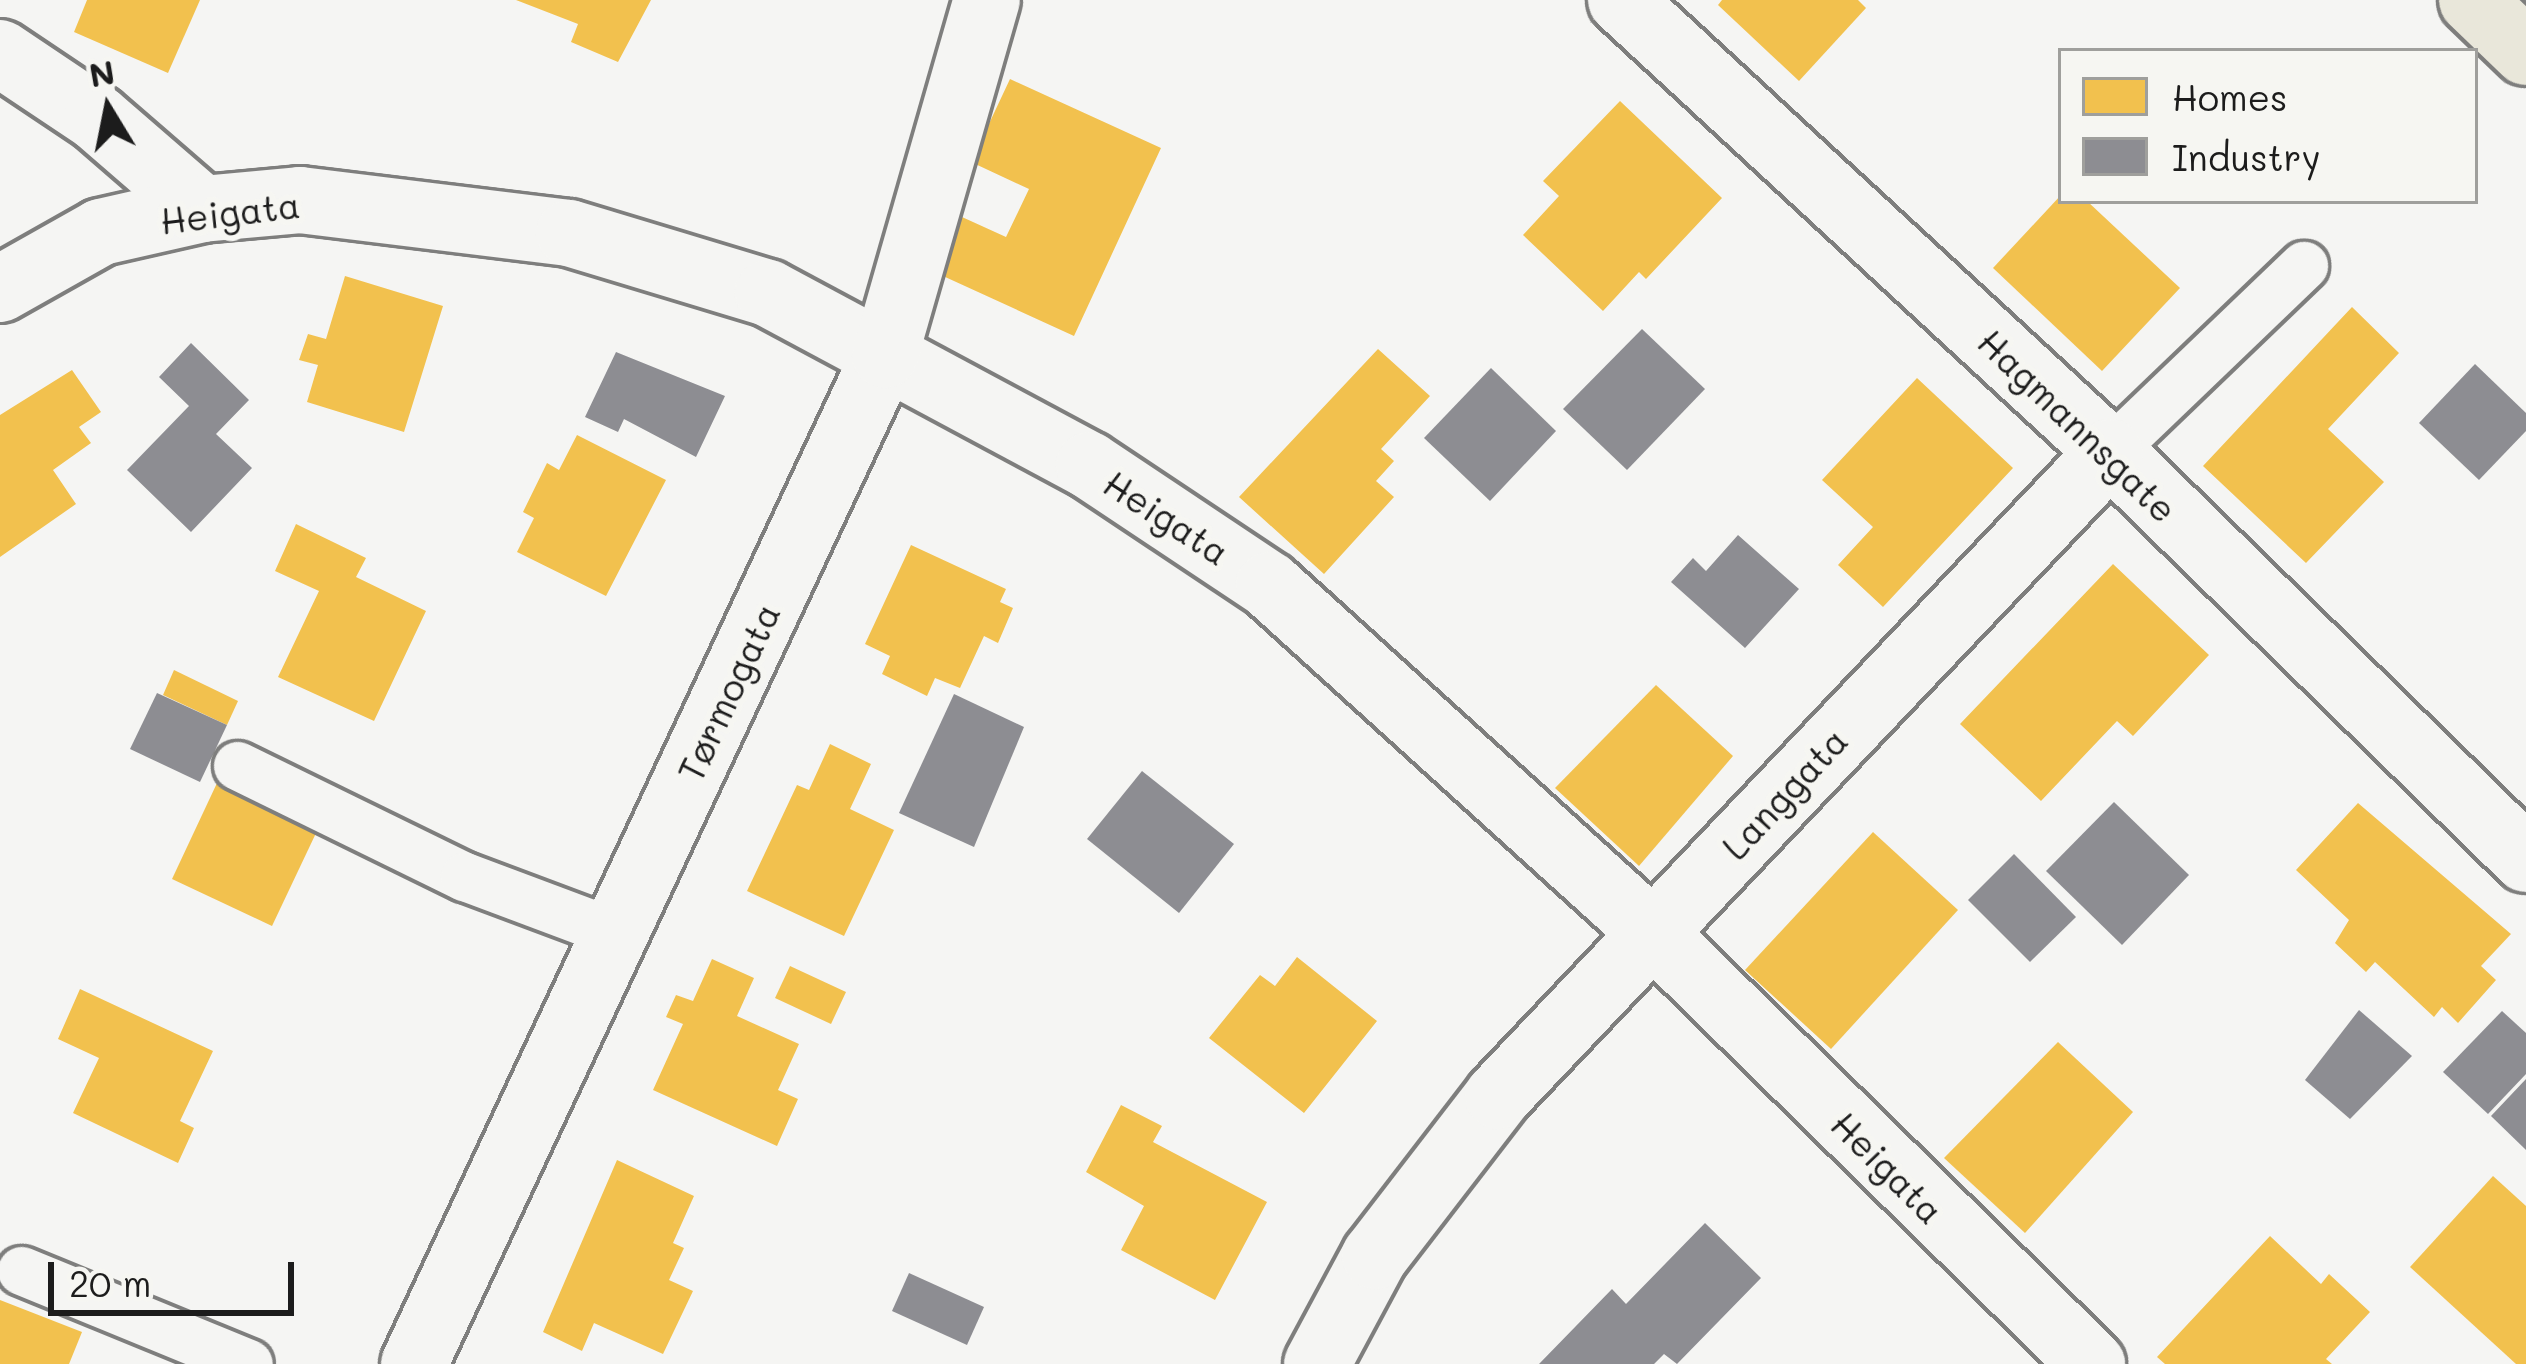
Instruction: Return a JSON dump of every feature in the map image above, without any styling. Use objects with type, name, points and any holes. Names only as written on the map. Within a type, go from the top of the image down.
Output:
[{"type":"main road","points":[[2472,0],[2526,52]]},
{"type":"street","name":"Tørmogata","points":[[414,1364],[885,356],[987,0]]},
{"type":"street","name":"Hagmannsgate","points":[[1621,0],[2110,452],[2526,859]]},
{"type":"street","points":[[0,53],[97,118],[202,208]]},
{"type":"street","name":"Heigata","points":[[0,289],[101,232],[202,208],[299,200],[568,232],[768,293],[1088,465],[1269,585],[1654,934],[2092,1364]]},
{"type":"street","name":"Langgata","points":[[1317,1364],[1424,1187],[1498,1096],[2110,452]]},
{"type":"lane","name":"Langgata","points":[[2110,452],[2304,266]]},
{"type":"lane","points":[[238,766],[465,877],[615,934]]},
{"type":"lane","points":[[22,1271],[248,1364]]},
{"type":"building: Homes","points":[[87,0],[200,0],[168,73],[74,32]]},
{"type":"building: Homes","points":[[516,0],[651,0],[618,62],[571,42],[578,24]]},
{"type":"building: Homes","points":[[1722,0],[1858,0],[1866,8],[1799,81],[1718,5]]},
{"type":"building: Homes","points":[[1010,79],[1161,148],[1074,336],[943,276],[951,212],[1006,237],[1029,189],[971,162]]},
{"type":"building: Homes","points":[[1620,101],[1722,198],[1646,279],[1639,272],[1603,311],[1523,235],[1559,196],[1543,181]]},
{"type":"building: Homes","points":[[2058,198],[2058,204],[2090,204],[2180,288],[2102,371],[1993,268]]},
{"type":"building: Homes","points":[[345,276],[443,306],[404,432],[307,402],[318,365],[299,360],[308,334],[326,339]]},
{"type":"building: Homes","points":[[2352,307],[2399,353],[2328,429],[2384,482],[2306,563],[2203,466]]},
{"type":"building: Homes","points":[[1378,349],[1430,396],[1381,449],[1394,461],[1376,481],[1394,497],[1324,574],[1239,497]]},
{"type":"building: Homes","points":[[72,370],[101,412],[79,427],[91,443],[53,470],[76,504],[0,557],[0,415]]},
{"type":"building: Homes","points":[[1917,378],[2013,468],[1883,607],[1838,565],[1873,527],[1822,480]]},
{"type":"building: Homes","points":[[577,435],[666,480],[606,596],[517,552],[534,518],[523,512],[547,463],[559,470]]},
{"type":"building: Homes","points":[[296,524],[366,558],[356,577],[426,611],[374,721],[278,677],[319,591],[275,571]]},
{"type":"building: Homes","points":[[911,545],[1006,589],[1000,602],[1013,608],[998,643],[984,636],[960,688],[935,678],[927,696],[882,674],[890,656],[865,644]]},
{"type":"building: Homes","points":[[2113,564],[2209,655],[2133,736],[2117,721],[2041,801],[1960,724]]},
{"type":"building: Homes","points":[[174,670],[238,701],[227,725],[163,695]]},
{"type":"building: Homes","points":[[1656,685],[1733,756],[1639,866],[1555,788]]},
{"type":"building: Homes","points":[[830,744],[871,764],[850,809],[894,830],[844,936],[747,891],[797,785],[809,790]]},
{"type":"building: Homes","points":[[217,783],[317,831],[272,926],[172,879]]},
{"type":"building: Homes","points":[[2358,803],[2511,934],[2481,966],[2496,980],[2458,1023],[2442,1007],[2434,1017],[2375,962],[2366,972],[2335,943],[2349,920],[2296,870]]},
{"type":"building: Homes","points":[[1873,832],[1958,910],[1831,1049],[1745,970]]},
{"type":"building: Homes","points":[[1297,957],[1377,1021],[1304,1113],[1209,1038],[1260,975],[1275,986]]},
{"type":"building: Homes","points":[[712,959],[754,978],[737,1016],[799,1044],[778,1090],[798,1099],[777,1146],[653,1090],[683,1024],[666,1017],[676,995],[693,1001]]},
{"type":"building: Homes","points":[[790,966],[846,992],[831,1024],[775,998]]},
{"type":"building: Homes","points":[[80,989],[213,1051],[180,1121],[194,1128],[178,1163],[73,1113],[99,1058],[58,1039]]},
{"type":"building: Homes","points":[[2058,1042],[2133,1112],[2025,1233],[1944,1158]]},
{"type":"building: Homes","points":[[1121,1105],[1162,1126],[1153,1142],[1267,1202],[1215,1300],[1121,1250],[1144,1206],[1086,1172]]},
{"type":"building: Homes","points":[[617,1160],[694,1196],[673,1243],[684,1248],[669,1280],[693,1291],[663,1354],[594,1323],[582,1351],[543,1332]]},
{"type":"building: Homes","points":[[2493,1176],[2526,1206],[2526,1364],[2516,1364],[2410,1267]]},
{"type":"building: Homes","points":[[2270,1236],[2321,1284],[2329,1274],[2370,1312],[2326,1359],[2332,1364],[2165,1364],[2157,1357]]},
{"type":"building: Homes","points":[[0,1300],[82,1332],[69,1364],[0,1364]]},
{"type":"building: Industry","points":[[1642,329],[1705,389],[1627,470],[1563,409]]},
{"type":"building: Industry","points":[[191,343],[249,400],[216,434],[252,468],[191,532],[127,470],[189,406],[159,377]]},
{"type":"building: Industry","points":[[616,352],[725,396],[696,457],[624,419],[618,432],[585,417]]},
{"type":"building: Industry","points":[[2475,364],[2526,413],[2526,431],[2479,480],[2419,423]]},
{"type":"building: Industry","points":[[1491,368],[1556,431],[1490,501],[1424,438]]},
{"type":"building: Industry","points":[[1738,535],[1799,589],[1745,648],[1671,582],[1693,558],[1706,571]]},
{"type":"building: Industry","points":[[157,693],[227,725],[200,782],[130,749]]},
{"type":"building: Industry","points":[[954,694],[1024,727],[974,847],[899,813]]},
{"type":"building: Industry","points":[[1142,771],[1234,844],[1179,913],[1087,839]]},
{"type":"building: Industry","points":[[2114,802],[2189,875],[2122,945],[2046,871]]},
{"type":"building: Industry","points":[[2014,854],[2076,917],[2030,962],[1968,900]]},
{"type":"building: Industry","points":[[2359,1010],[2412,1056],[2350,1119],[2305,1080]]},
{"type":"building: Industry","points":[[2502,1011],[2526,1033],[2526,1074],[2488,1114],[2443,1072]]},
{"type":"building: Industry","points":[[2526,1079],[2526,1150],[2491,1116]]},
{"type":"building: Industry","points":[[1705,1223],[1761,1278],[1677,1364],[1664,1354],[1654,1364],[1539,1364],[1612,1289],[1626,1304]]},
{"type":"building: Industry","points":[[909,1273],[984,1307],[967,1345],[892,1311]]}]
